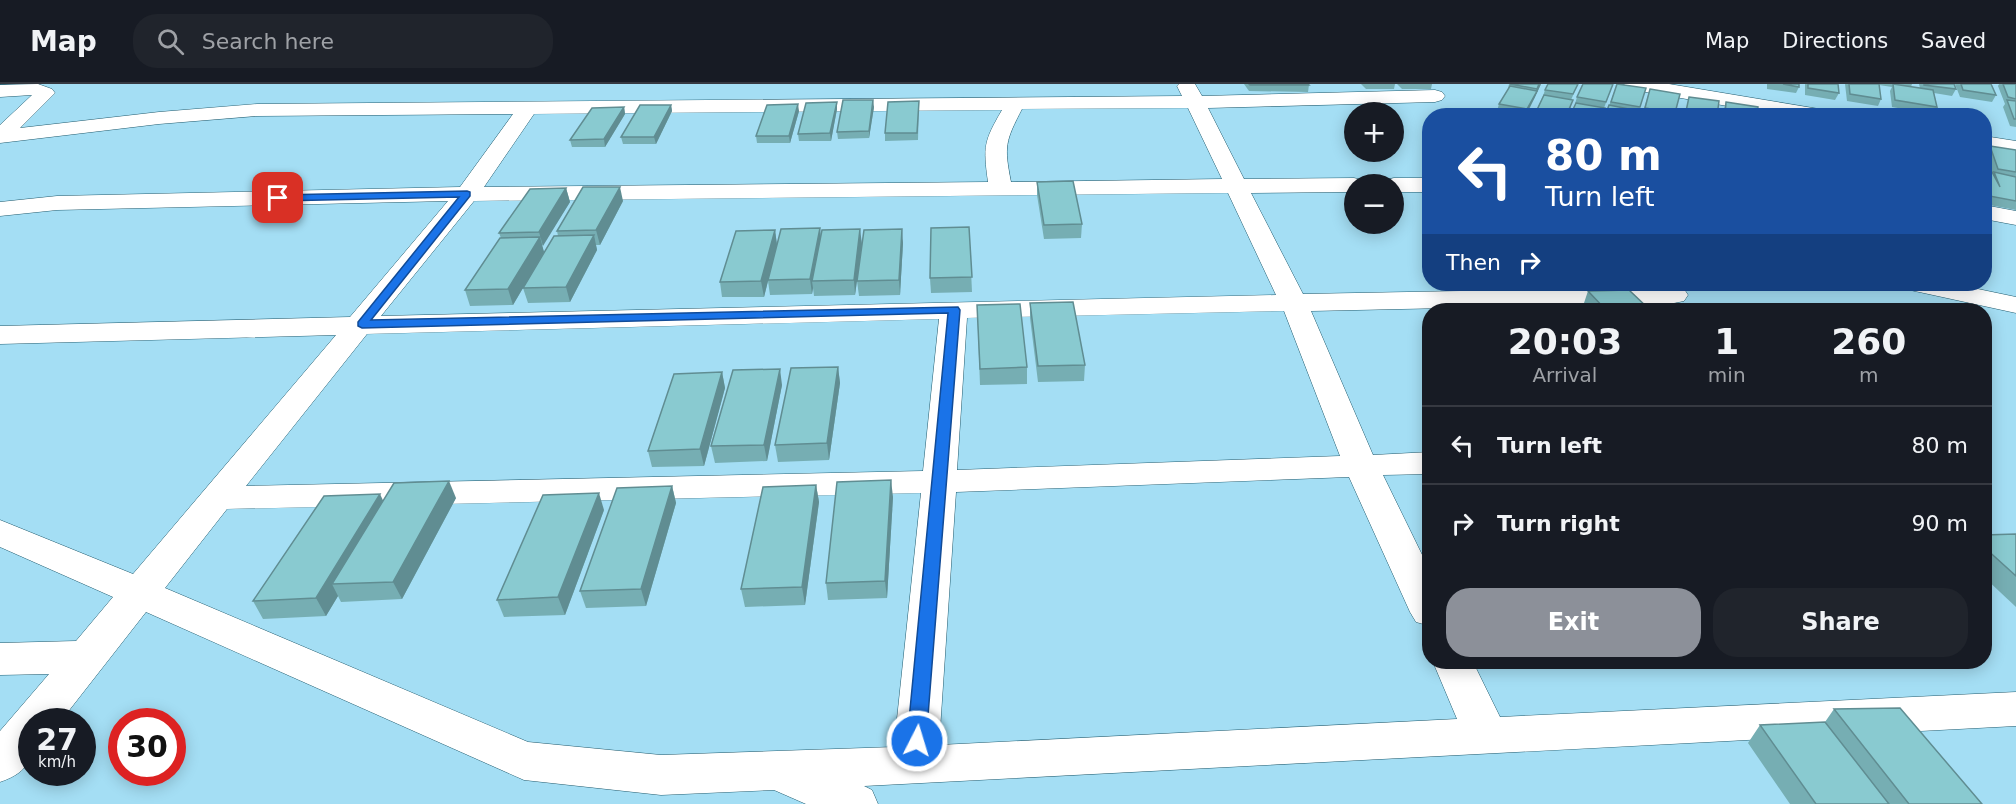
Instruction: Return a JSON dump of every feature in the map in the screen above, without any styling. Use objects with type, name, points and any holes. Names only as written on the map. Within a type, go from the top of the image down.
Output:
[{"type":"street","points":[[1634,84],[1735,92],[1795,108]]},
{"type":"street","points":[[0,91],[35,89],[45,93],[28,112],[0,136]]},
{"type":"street","points":[[0,136],[159,118],[257,110],[1015,104],[1190,93],[1435,96]]},
{"type":"street","points":[[1190,93],[1294,303],[1361,465],[1422,595]]},
{"type":"street","points":[[1000,187],[994,150],[998,135],[1007,123],[1015,104]]},
{"type":"street","points":[[45,708],[467,194],[527,109]]},
{"type":"street","points":[[1992,143],[2016,147]]},
{"type":"street","points":[[0,209],[57,203],[467,194],[1236,184],[1344,185]]},
{"type":"street","points":[[1404,185],[1422,185]]},
{"type":"street","points":[[1992,214],[2016,218]]},
{"type":"street","points":[[1951,291],[2016,305]]},
{"type":"street","points":[[0,335],[362,324],[1674,295]]},
{"type":"street","points":[[915,765],[954,310]]},
{"type":"street","points":[[217,498],[939,482],[1422,463]]},
{"type":"street","points":[[0,532],[525,761],[661,775],[915,765],[2016,709]]},
{"type":"street","points":[[0,659],[87,657]]},
{"type":"street","points":[[1456,669],[1487,736]]},
{"type":"street","points":[[0,763],[18,741]]},
{"type":"street","points":[[778,771],[855,804]]},
{"type":"building","points":[[1308,84],[1309,85],[1250,85]]},
{"type":"building","points":[[1510,84],[1539,84],[1537,89]]},
{"type":"building","points":[[1548,84],[1578,84],[1573,94],[1545,90]]},
{"type":"building","points":[[1583,84],[1613,84],[1606,102],[1577,97]]},
{"type":"building","points":[[1617,84],[1646,88],[1640,107],[1611,102]]},
{"type":"building","points":[[1783,84],[1799,84],[1799,87]]},
{"type":"building","points":[[1808,84],[1838,84],[1839,93],[1808,88]]},
{"type":"building","points":[[1849,84],[1879,84],[1881,99],[1850,94]]},
{"type":"building","points":[[1893,84],[1933,90],[1937,107],[1895,100]]},
{"type":"building","points":[[1954,84],[1956,89],[1924,85]]},
{"type":"building","points":[[1961,84],[1991,84],[1996,95],[1963,90]]},
{"type":"building","points":[[2003,84],[2016,84],[2016,99],[2008,97]]},
{"type":"building","points":[[1510,86],[1537,91],[1528,108],[1499,104]]},
{"type":"building","points":[[1650,89],[1680,94],[1676,108],[1645,108]]},
{"type":"building","points":[[1544,95],[1573,100],[1570,108],[1538,108]]},
{"type":"building","points":[[1689,97],[1719,101],[1718,108],[1687,108]]},
{"type":"building","points":[[843,100],[873,100],[869,131],[837,132]]},
{"type":"building","points":[[2007,100],[2016,101],[2016,119],[2014,119]]},
{"type":"building","points":[[919,101],[917,133],[885,133],[888,102]]},
{"type":"building","points":[[837,102],[830,133],[798,134],[806,103]]},
{"type":"building","points":[[1726,102],[1758,107],[1758,108],[1726,108]]},
{"type":"building","points":[[1576,103],[1605,108],[1574,108]]},
{"type":"building","points":[[798,104],[789,136],[756,136],[767,105]]},
{"type":"building","points":[[640,105],[671,105],[654,137],[621,137]]},
{"type":"building","points":[[1609,105],[1624,108],[1608,108]]},
{"type":"building","points":[[624,107],[604,139],[570,140],[592,108]]},
{"type":"building","points":[[1992,146],[2016,150],[2016,172],[1998,169]]},
{"type":"building","points":[[1992,172],[2000,187],[1994,172],[2016,177],[2016,201],[1992,196]]},
{"type":"building","points":[[1073,181],[1082,224],[1044,225],[1037,182]]},
{"type":"building","points":[[583,187],[620,187],[596,230],[557,231]]},
{"type":"building","points":[[566,188],[539,232],[499,233],[530,189]]},
{"type":"building","points":[[969,227],[972,277],[930,278],[931,228]]},
{"type":"building","points":[[820,228],[810,279],[768,280],[781,229]]},
{"type":"building","points":[[860,229],[854,280],[812,281],[822,230]]},
{"type":"building","points":[[902,229],[899,280],[857,281],[864,230]]},
{"type":"building","points":[[775,230],[761,281],[720,282],[736,231]]},
{"type":"building","points":[[594,235],[566,287],[523,288],[554,236]]},
{"type":"building","points":[[540,237],[508,289],[465,290],[500,238]]},
{"type":"building","points":[[1588,291],[1630,291],[1643,303],[1599,303]]},
{"type":"building","points":[[1073,302],[1085,365],[1038,366],[1030,303]]},
{"type":"building","points":[[1020,304],[1027,367],[980,369],[977,305]]},
{"type":"building","points":[[838,367],[827,443],[775,445],[791,368]]},
{"type":"building","points":[[780,369],[764,445],[711,446],[733,370]]},
{"type":"building","points":[[722,372],[700,449],[648,451],[674,374]]},
{"type":"building","points":[[891,480],[885,581],[826,583],[837,482]]},
{"type":"building","points":[[449,481],[393,582],[332,584],[394,483]]},
{"type":"building","points":[[816,485],[802,587],[741,589],[763,487]]},
{"type":"building","points":[[672,486],[641,589],[580,591],[617,488]]},
{"type":"building","points":[[599,493],[558,597],[497,600],[543,495]]},
{"type":"building","points":[[380,494],[316,598],[253,601],[324,496]]},
{"type":"building","points":[[2016,534],[2016,576],[1992,554],[1992,535]]},
{"type":"building","points":[[1900,708],[1982,804],[1909,804],[1834,709]]},
{"type":"building","points":[[1825,722],[1889,804],[1816,804],[1760,725]]},
{"type":"route","points":[[278,198],[467,194],[362,324],[954,310],[917,741]]}]
